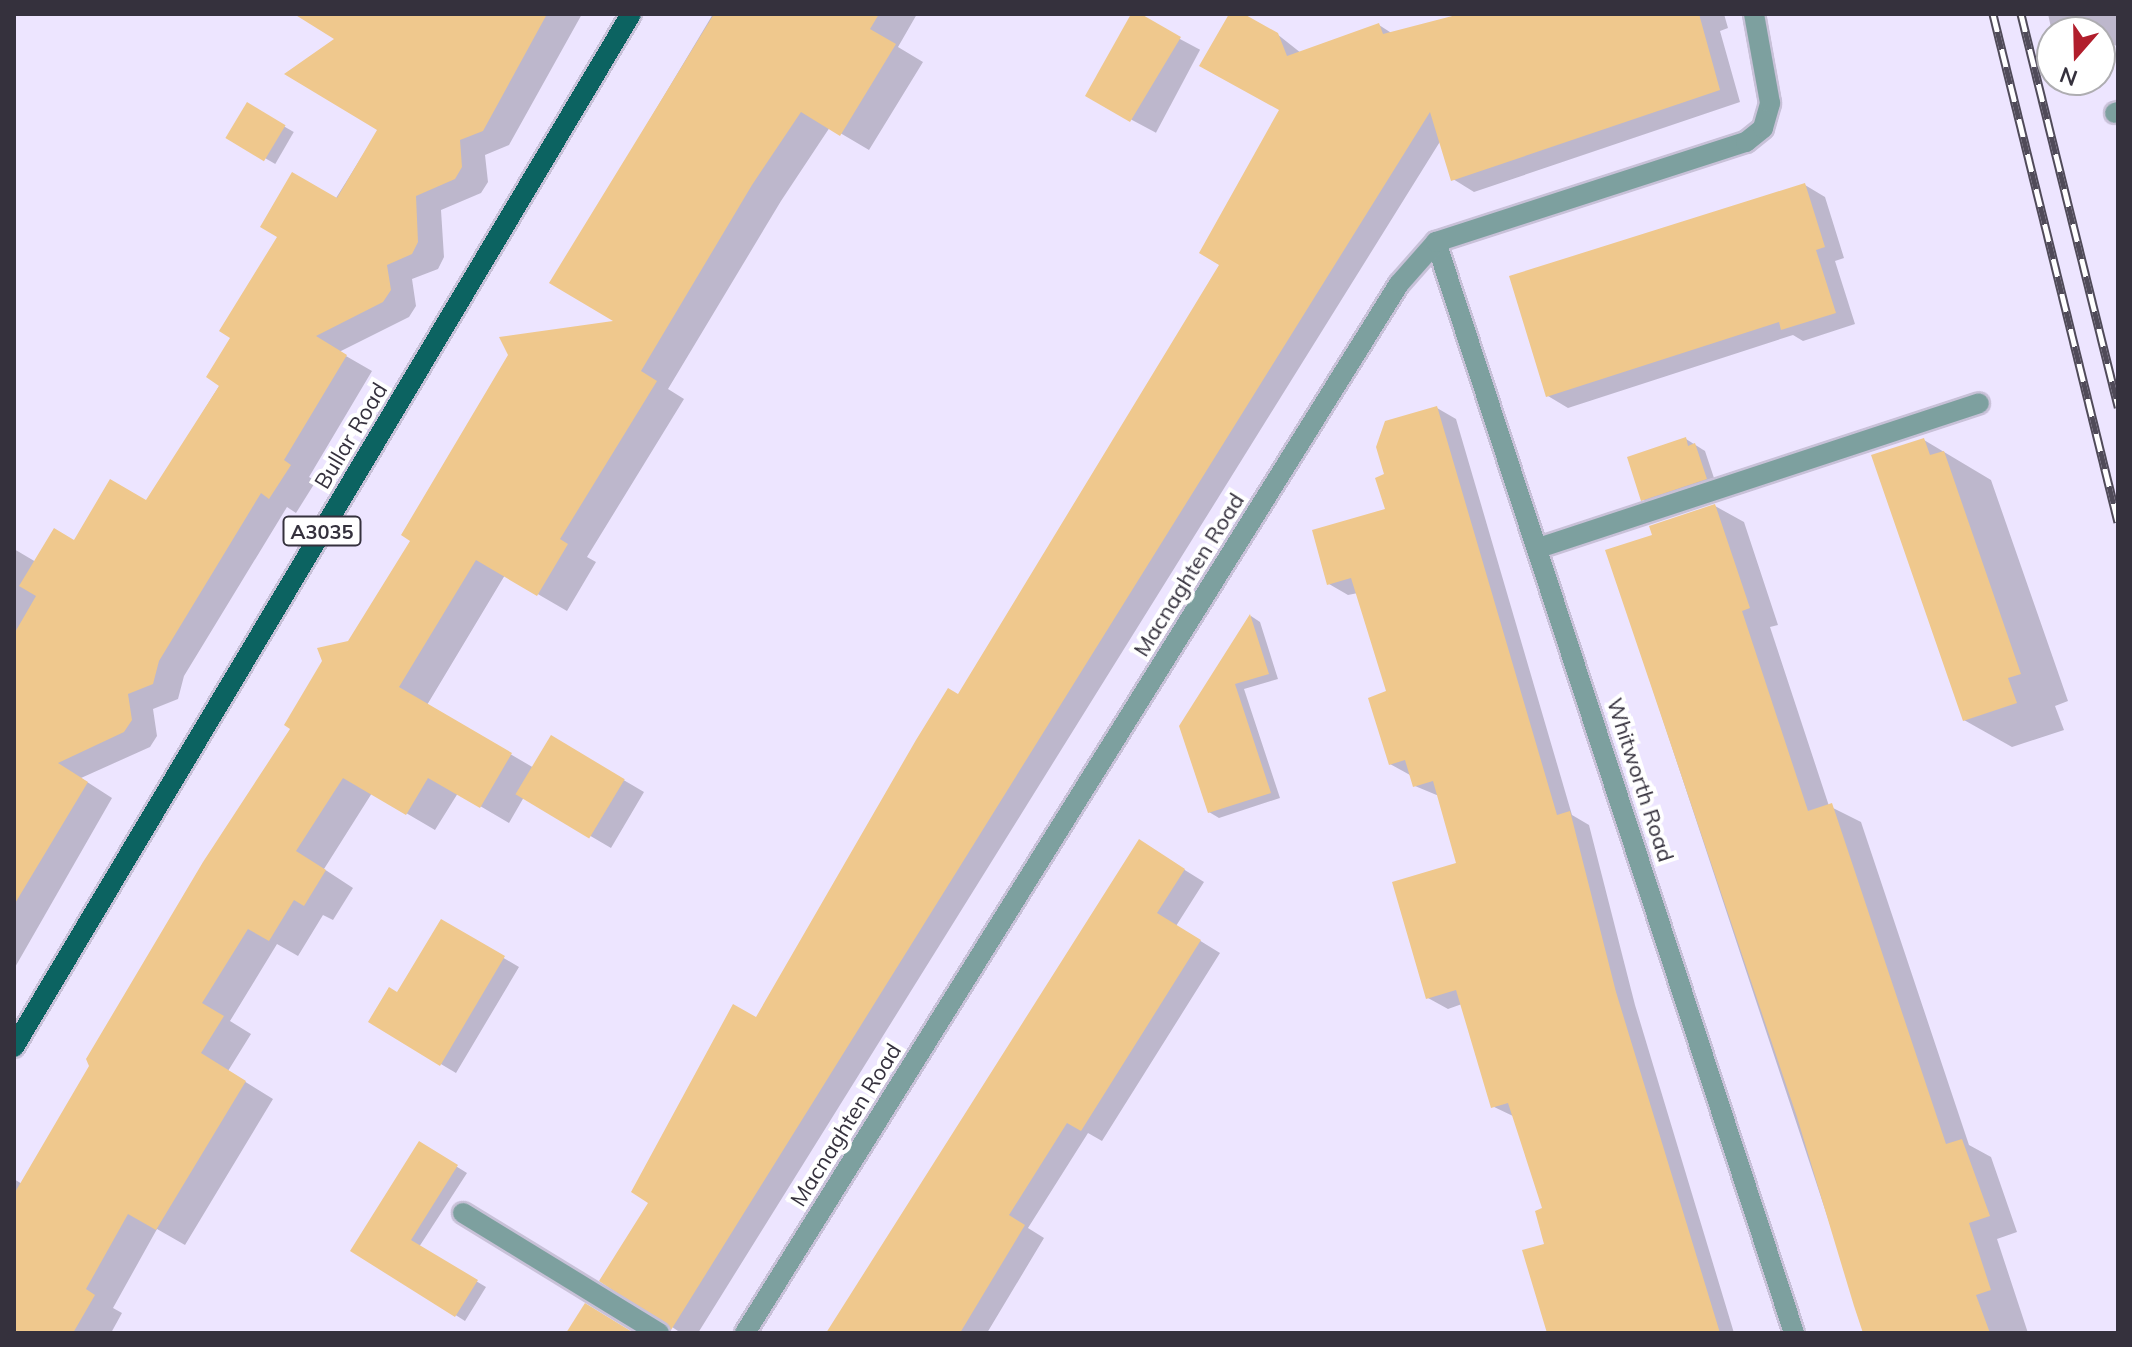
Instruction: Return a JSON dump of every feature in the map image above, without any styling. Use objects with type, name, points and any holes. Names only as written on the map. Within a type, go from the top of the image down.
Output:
[{"type":"main road","name":"Bullar Road","points":[[14,1047],[631,14]]},
{"type":"street","points":[[1436,242],[1746,142],[1763,128],[1770,103],[1754,14]]},
{"type":"street","name":"Whitworth Road","points":[[1436,242],[1539,548],[1794,1333]]},
{"type":"street","name":"Macnaghten Road","points":[[745,1333],[1399,284],[1436,242]]},
{"type":"street","points":[[1539,548],[1979,403]]},
{"type":"street","points":[[463,1213],[659,1333]]},
{"type":"building","points":[[294,14],[547,14],[483,131],[460,140],[462,167],[455,179],[416,196],[418,242],[412,254],[387,265],[391,290],[383,302],[316,336],[347,355],[284,460],[291,465],[269,499],[261,493],[159,661],[153,684],[128,694],[132,720],[124,732],[58,763],[88,782],[14,905],[14,634],[36,596],[19,586],[54,528],[74,540],[110,479],[146,500],[219,386],[206,377],[230,338],[219,331],[277,237],[260,227],[292,172],[337,198],[377,130],[284,74],[334,39]]},
{"type":"building","points":[[714,14],[879,14],[870,29],[896,44],[840,136],[801,112],[752,185],[641,371],[657,381],[560,539],[568,544],[537,596],[476,560],[399,687],[512,753],[480,808],[428,778],[406,815],[343,778],[296,851],[326,870],[304,906],[294,900],[269,941],[248,929],[202,1003],[224,1016],[201,1053],[246,1081],[156,1230],[128,1214],[86,1289],[95,1295],[73,1333],[14,1333],[14,1194],[89,1066],[86,1059],[203,862],[290,729],[284,725],[322,661],[317,648],[348,641],[410,541],[401,535],[508,355],[499,337],[613,321],[549,283]]},
{"type":"building","points":[[1131,14],[1141,14],[1181,37],[1130,122],[1085,96]]},
{"type":"building","points":[[1229,14],[1244,14],[1278,33],[1287,56],[1379,23],[1383,34],[1460,14],[1699,14],[1720,90],[1451,181],[1430,112],[671,1330],[599,1281],[648,1203],[631,1192],[733,1004],[756,1017],[948,688],[958,694],[1219,265],[1199,253],[1279,110],[1199,66]]},
{"type":"building","points":[[247,102],[286,125],[264,161],[225,138]]},
{"type":"building","points":[[1805,183],[1825,247],[1816,250],[1836,313],[1781,330],[1779,322],[1546,397],[1509,276]]},
{"type":"building","points":[[1437,406],[1557,815],[1570,811],[1616,992],[1720,1333],[1547,1333],[1522,1250],[1544,1244],[1535,1211],[1542,1208],[1508,1103],[1491,1108],[1456,990],[1426,999],[1392,882],[1456,863],[1433,781],[1413,787],[1405,760],[1389,765],[1368,698],[1386,691],[1351,578],[1327,585],[1312,530],[1385,509],[1375,478],[1384,474],[1376,447],[1385,421]]},
{"type":"building","points":[[1686,437],[1688,446],[1695,443],[1707,479],[1641,501],[1627,457]]},
{"type":"building","points":[[1924,438],[1930,455],[1944,451],[2021,674],[2008,678],[2017,703],[1963,721],[1871,455]]},
{"type":"building","points":[[1715,504],[1750,608],[1742,611],[1808,811],[1832,803],[1946,1144],[1962,1139],[1990,1216],[1969,1223],[1991,1290],[1976,1295],[1990,1333],[1863,1333],[1854,1306],[1797,1117],[1605,550],[1652,535],[1649,526]]},
{"type":"building","points":[[1250,614],[1269,674],[1235,684],[1271,793],[1208,813],[1179,726]]},
{"type":"building","points":[[551,735],[625,779],[589,838],[515,794]]},
{"type":"building","points":[[1139,839],[1185,869],[1157,913],[1201,940],[1081,1131],[1067,1123],[1009,1215],[1025,1225],[960,1333],[826,1333]]},
{"type":"building","points":[[441,919],[505,956],[440,1066],[368,1022],[389,987],[397,992]]},
{"type":"building","points":[[419,1141],[458,1165],[411,1240],[478,1280],[455,1317],[350,1251]]},
{"type":"building","points":[[585,1303],[634,1333],[566,1333]]},
{"type":"railway","points":[[1993,14],[2118,522]]},
{"type":"railway","points":[[2021,14],[2118,407]]}]
